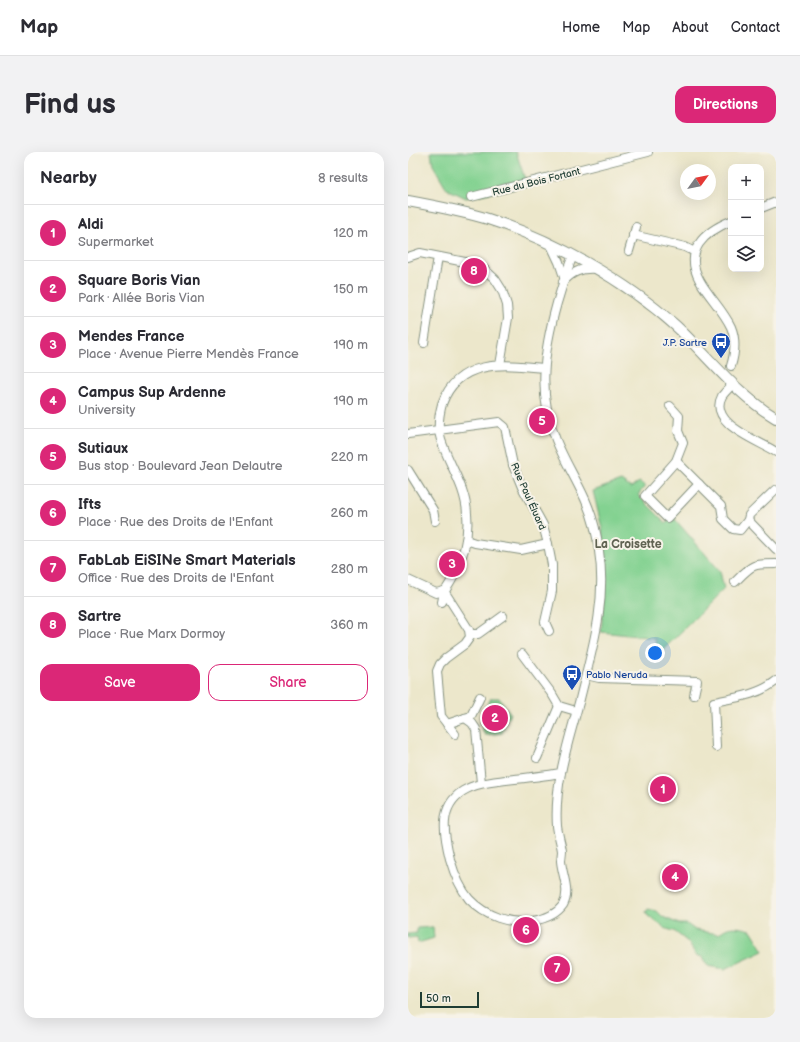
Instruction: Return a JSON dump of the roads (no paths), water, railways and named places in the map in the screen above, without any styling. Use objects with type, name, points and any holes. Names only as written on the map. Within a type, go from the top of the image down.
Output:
[{"type":"street","name":"Rue du Bois Fortant","points":[[471,197],[648,152]]},
{"type":"street","points":[[408,201],[450,209],[517,230],[551,245],[595,268],[641,298],[675,325],[749,399],[776,418]]},
{"type":"street","points":[[764,207],[776,202]]},
{"type":"street","points":[[728,222],[707,233],[698,244],[694,255],[695,268],[700,281],[731,327],[735,344],[731,366]]},
{"type":"street","points":[[629,251],[636,227]]},
{"type":"street","points":[[633,235],[685,247],[695,252]]},
{"type":"street","points":[[551,245],[559,262],[564,280]]},
{"type":"street","points":[[408,257],[420,253],[470,263],[484,269],[495,279],[502,290],[508,305],[508,318],[500,365]]},
{"type":"street","points":[[561,773],[480,784],[460,793],[450,804],[444,821],[444,838],[457,880],[470,899],[479,908],[493,916],[507,921],[522,922],[547,917],[557,911],[564,904],[566,896],[560,860],[562,852],[558,829],[557,804],[561,773],[597,631],[601,602],[602,577],[594,523],[585,499],[555,438],[547,412],[544,385],[544,368],[549,338],[564,280],[573,256]]},
{"type":"street","points":[[424,343],[438,257]]},
{"type":"street","points":[[564,280],[579,270],[595,268]]},
{"type":"street","points":[[409,582],[436,593],[444,591],[455,575],[462,557],[466,540],[467,513],[461,485],[440,439],[439,430],[440,412],[445,398],[453,385],[467,374],[481,368],[500,365],[544,368]]},
{"type":"street","points":[[733,384],[722,396],[720,403],[721,411],[727,422],[736,430],[776,452]]},
{"type":"street","points":[[670,406],[679,416],[678,432],[683,443],[676,461],[645,496],[667,518],[699,484]]},
{"type":"street","name":"Rue Paul Éluard","points":[[439,430],[500,422],[505,427],[513,465],[522,487],[543,525],[548,544],[552,565],[552,591],[545,622],[549,631]]},
{"type":"street","points":[[408,434],[439,430]]},
{"type":"street","points":[[676,461],[721,506],[723,519],[733,529],[740,530],[748,520],[749,515],[775,490]]},
{"type":"street","points":[[408,470],[433,510],[435,521]]},
{"type":"street","points":[[748,520],[776,549]]},
{"type":"street","points":[[466,540],[475,543],[521,550],[548,544]]},
{"type":"street","points":[[735,582],[750,567],[758,564],[776,564]]},
{"type":"street","points":[[442,602],[444,591]]},
{"type":"street","points":[[444,591],[465,621],[470,634],[466,644],[446,658],[440,664],[437,671],[441,716],[455,734]]},
{"type":"street","points":[[470,634],[478,634],[503,616]]},
{"type":"street","points":[[522,654],[560,706],[576,711]]},
{"type":"street","points":[[586,675],[599,678],[696,681],[694,695]]},
{"type":"street","points":[[716,747],[714,702],[732,699],[762,690],[776,681]]},
{"type":"street","points":[[447,724],[471,716],[480,697]]},
{"type":"street","points":[[537,758],[560,706]]},
{"type":"street","points":[[465,718],[472,723],[476,729],[480,784]]},
{"type":"place","name":"Sartre","points":[[474,271]]},
{"type":"place","name":"J.P. Sartre","points":[[721,359]]},
{"type":"place","name":"Sutiaux","points":[[542,421]]},
{"type":"place","name":"Mendes France","points":[[452,564]]},
{"type":"place","name":"Pablo Neruda","points":[[572,691]]},
{"type":"place","name":"Square Boris Vian","points":[[495,718]]},
{"type":"place","name":"Aldi","points":[[663,789]]},
{"type":"place","name":"Campus Sup Ardenne","points":[[675,877]]},
{"type":"place","name":"Ifts","points":[[526,930]]},
{"type":"place","name":"FabLab EiSINe Smart Materials","points":[[557,969]]},
{"type":"district","name":"La Croisette","points":[[628,544]]}]
